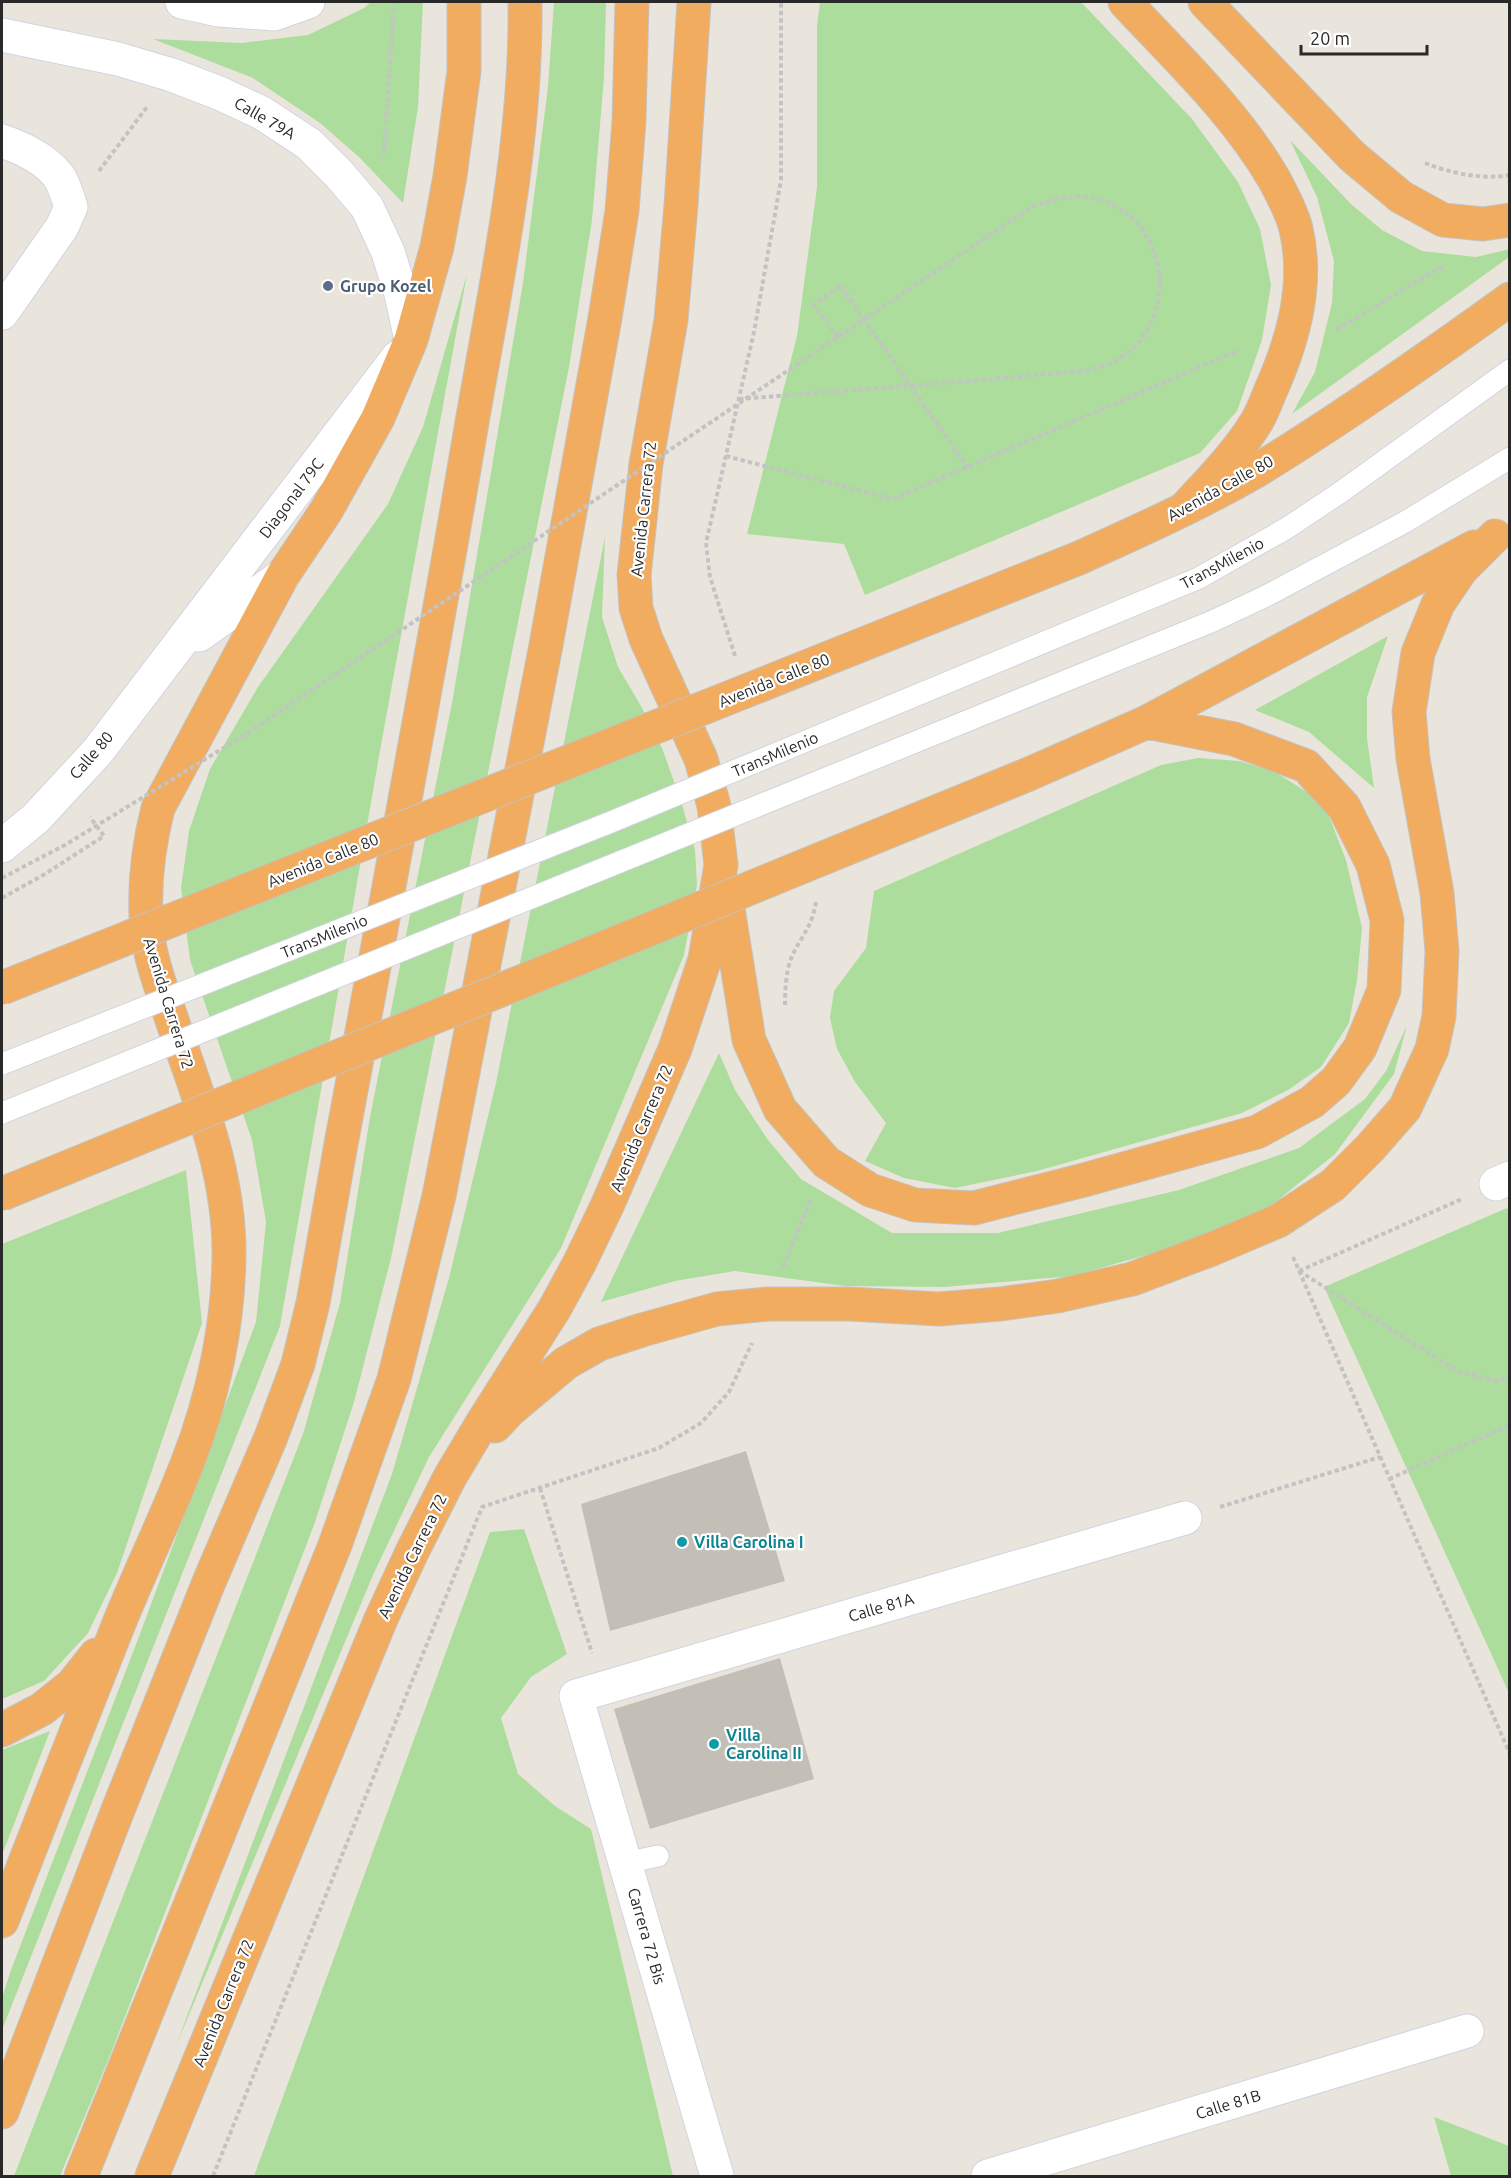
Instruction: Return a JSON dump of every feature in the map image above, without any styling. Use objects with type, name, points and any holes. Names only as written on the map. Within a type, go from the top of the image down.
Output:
[{"type":"highway","name":"Avenida Carrera 72","points":[[2,1921],[116,1630],[188,1462],[211,1389],[228,1286],[228,1214],[222,1176],[209,1130],[153,963],[147,931],[145,883],[150,840],[158,808],[283,575],[326,511],[378,418],[411,340],[437,247],[450,176],[464,71],[464,2]]},
{"type":"highway","points":[[2,2112],[116,1815],[209,1582],[271,1437],[298,1364],[313,1303],[340,1144],[432,657],[507,217],[521,99],[525,2]]},
{"type":"highway","points":[[81,2176],[335,1545],[367,1458],[396,1368],[440,1196],[546,645],[605,318],[622,211],[629,121],[632,2]]},
{"type":"highway","points":[[1125,2],[1235,121],[1274,180],[1296,227],[1301,264],[1299,297],[1291,339],[1277,378],[1257,421],[1225,465],[1184,509]]},
{"type":"highway","points":[[1205,2],[1352,156],[1401,197],[1443,220],[1483,224],[1509,220]]},
{"type":"highway","name":"Avenida Carrera 72","points":[[152,2176],[381,1619],[450,1477],[555,1308],[580,1262],[607,1206],[675,1049],[705,959],[721,865],[714,806],[700,759],[646,639],[636,608],[634,575],[646,464],[671,320],[694,3]]},
{"type":"highway","name":"Avenida Calle 80","points":[[2,988],[1079,558],[1184,509],[1254,472],[1404,375],[1509,299]]},
{"type":"highway","points":[[2,1194],[1029,774],[1147,722],[1502,531]]},
{"type":"highway","points":[[450,1477],[510,1410],[566,1363],[599,1344],[717,1309],[768,1304],[850,1304],[939,1309],[1058,1296],[1132,1279],[1278,1221],[1333,1185],[1405,1108],[1432,1049],[1439,1016],[1442,951],[1437,893],[1413,759],[1409,712],[1418,653],[1438,604],[1461,570],[1502,531]]},
{"type":"highway","points":[[721,865],[749,1040],[780,1109],[826,1162],[870,1190],[915,1204],[974,1208],[1257,1132],[1311,1101],[1336,1081],[1360,1048],[1384,990],[1388,920],[1373,865],[1344,807],[1306,766],[1234,739],[1147,722]]},
{"type":"highway","points":[[2,1730],[42,1709],[72,1685],[116,1630]]},
{"type":"street","points":[[183,2],[219,10],[274,14],[308,2]]},
{"type":"street","name":"Calle 79A","points":[[2,35],[118,59],[172,75],[262,113],[309,144],[367,207],[388,252],[401,294],[411,340]]},
{"type":"street","points":[[2,141],[22,148],[44,163],[60,179],[71,207],[62,227],[2,313]]},
{"type":"street","name":"Diagonal 79C","points":[[171,656],[411,340]]},
{"type":"street","points":[[171,656],[283,575]]},
{"type":"street","name":"Calle 80","points":[[2,846],[36,818],[98,751],[171,656]]},
{"type":"street","name":"Calle 81A","points":[[590,1692],[1185,1518]]},
{"type":"street","name":"Carrera 72 Bis","points":[[590,1692],[625,1863],[717,2176]]},
{"type":"street","name":"Calle 81B","points":[[988,2176],[1467,2031]]},
{"type":"lane","name":"TransMilenio","points":[[2,1064],[611,822],[1199,578],[1287,528],[1341,492],[1509,370]]},
{"type":"lane","points":[[2,1113],[1213,621],[1268,595],[1405,522],[1509,458]]},
{"type":"lane","points":[[625,1863],[658,1856]]},
{"type":"path","points":[[384,154],[394,2]]},
{"type":"path","points":[[736,661],[710,577],[706,543],[754,332],[781,180],[781,2]]},
{"type":"path","points":[[71,207],[172,75]]},
{"type":"path","points":[[1415,160],[1447,171],[1498,177],[1509,175]]},
{"type":"path","points":[[2,878],[65,845],[248,733],[838,337],[1034,206],[1060,198],[1087,197],[1114,206],[1136,223],[1152,245],[1160,271],[1160,299],[1151,325],[1134,347],[1108,364],[1079,371],[910,386],[739,399]]},
{"type":"path","points":[[1336,330],[1443,266]]},
{"type":"path","points":[[838,337],[814,305],[840,285],[967,467]]},
{"type":"path","points":[[726,456],[893,499],[1239,350]]},
{"type":"path","points":[[2,898],[45,874],[104,836],[86,812]]},
{"type":"path","points":[[786,1012],[786,981],[792,956],[809,928],[816,899]]},
{"type":"path","points":[[213,2176],[482,1507],[659,1448],[700,1423],[729,1392],[751,1346],[826,1162]]},
{"type":"path","points":[[1299,1270],[1503,1181]]},
{"type":"path","points":[[1292,1255],[1509,1754]]},
{"type":"path","points":[[1299,1270],[1459,1372],[1497,1381],[1509,1376]]},
{"type":"path","points":[[1389,1479],[1509,1425]]},
{"type":"path","points":[[1185,1518],[1380,1457]]},
{"type":"path","points":[[540,1488],[590,1692]]},
{"type":"green space","points":[[371,2],[423,2],[418,107],[403,203],[359,157],[320,123],[253,78],[153,39],[242,43],[308,35],[364,8]]},
{"type":"green space","points":[[554,2],[606,2],[604,77],[592,220],[569,367],[391,1258],[354,1402],[314,1525],[111,2053],[60,2176],[14,2176],[303,1434],[340,1303],[370,1117],[452,703],[523,283],[548,87]]},
{"type":"green space","points":[[820,2],[1081,2],[1192,119],[1238,182],[1260,229],[1271,285],[1262,340],[1237,411],[1200,453],[865,595],[844,544],[747,534],[797,336],[817,187],[817,26]]},
{"type":"green space","points":[[1290,140],[1351,204],[1382,230],[1422,251],[1476,257],[1510,249],[1509,257],[1292,414],[1315,372],[1332,303],[1334,261],[1317,197]]},
{"type":"green space","points":[[467,274],[381,745],[280,1326],[2,2030],[2,1998],[11,1970],[140,1634],[256,1322],[266,1222],[252,1140],[190,960],[181,888],[189,831],[210,769],[258,687],[388,504],[423,427]]},
{"type":"green space","points":[[605,537],[602,617],[618,667],[662,748],[695,850],[697,885],[684,955],[561,1248],[429,1457],[373,1575],[175,2048],[392,1474],[449,1278],[496,1083]]},
{"type":"green space","points":[[1388,636],[1367,697],[1367,738],[1374,788],[1309,732],[1255,710]]},
{"type":"green space","points":[[1198,758],[1240,761],[1275,772],[1307,792],[1329,816],[1346,860],[1362,928],[1357,980],[1349,1023],[1321,1067],[1288,1090],[1242,1113],[1037,1171],[955,1188],[904,1178],[865,1161],[886,1123],[855,1082],[837,1049],[830,1018],[834,991],[866,948],[874,891],[1161,765]]},
{"type":"green space","points":[[1407,1025],[1394,1074],[1335,1154],[1268,1208],[1178,1246],[1072,1276],[944,1287],[845,1286],[735,1271],[675,1281],[601,1302],[719,1053],[735,1090],[768,1140],[801,1179],[892,1233],[998,1233],[1179,1190],[1299,1148],[1365,1099],[1386,1071]]},
{"type":"green space","points":[[186,1170],[202,1323],[117,1573],[88,1633],[44,1681],[2,1699],[2,1244]]},
{"type":"green space","points":[[1507,1208],[1510,1214],[1509,1693],[1324,1287]]},
{"type":"green space","points":[[524,1529],[567,1654],[531,1677],[501,1718],[518,1774],[555,1806],[591,1829],[673,2176],[254,2176],[490,1532]]},
{"type":"green space","points":[[50,1731],[2,1855],[2,1750]]},
{"type":"green space","points":[[1434,2117],[1509,2146],[1509,2176],[1451,2176]]},
{"type":"building","name":"Villa Carolina I","points":[[746,1451],[785,1581],[610,1631],[581,1504]]},
{"type":"building","name":"Villa Carolina II","points":[[780,1658],[814,1779],[650,1829],[614,1709]]},
{"type":"place","name":"Grupo Kozel","points":[[328,286]]},
{"type":"place","name":"Villa Carolina I","points":[[682,1542]]},
{"type":"place","name":"Villa Carolina II","points":[[714,1744]]}]
